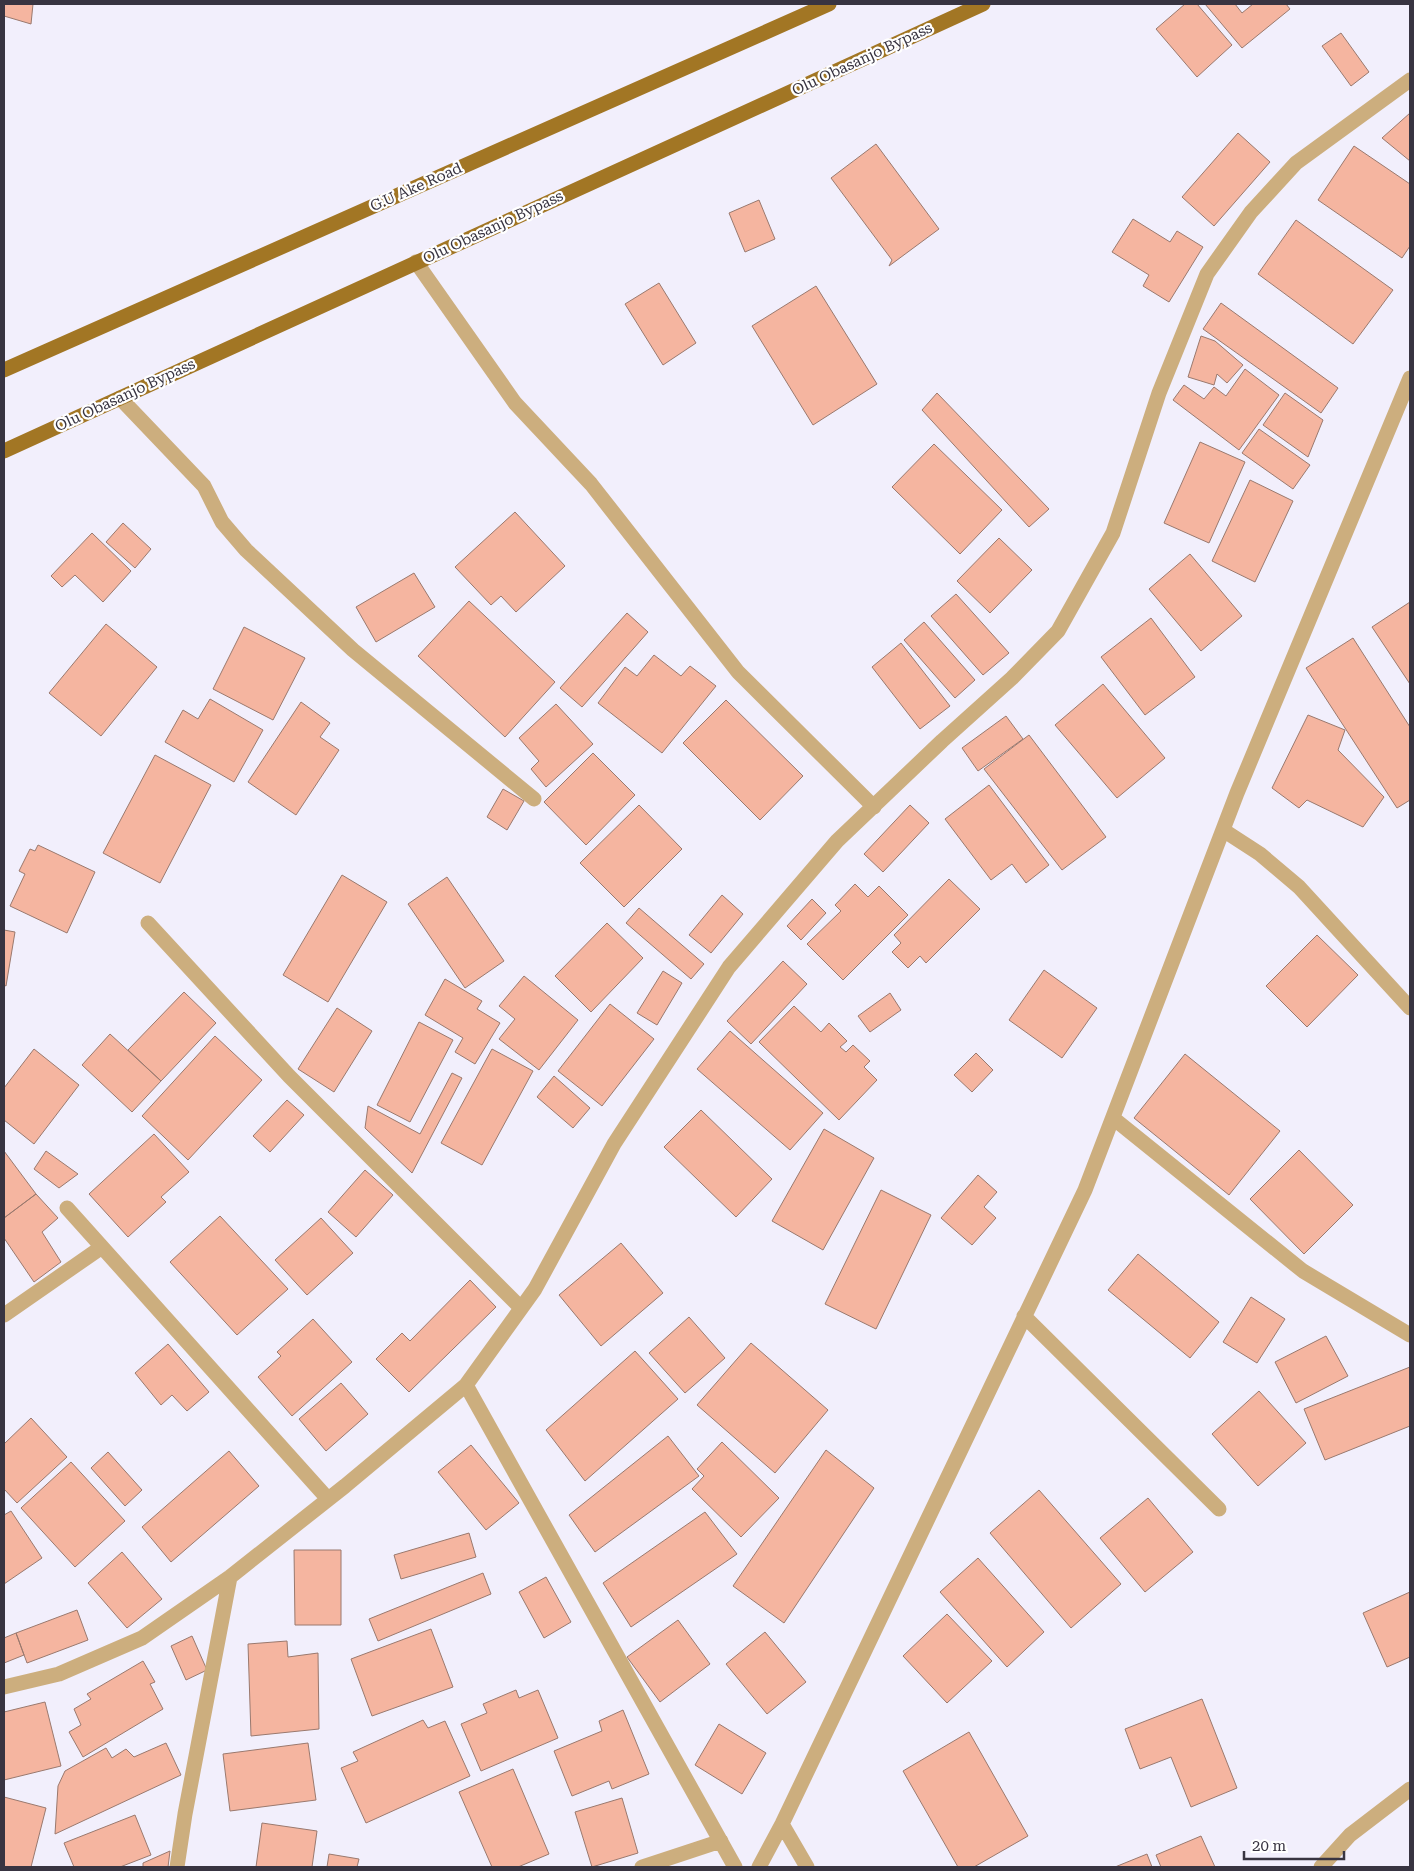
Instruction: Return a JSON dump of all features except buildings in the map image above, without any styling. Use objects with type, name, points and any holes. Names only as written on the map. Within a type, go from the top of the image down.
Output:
[{"type":"main road","name":"G.U Ake Road","points":[[4,370],[812,7],[829,4]]},
{"type":"main road","name":"Olu Obasanjo Bypass","points":[[4,451],[982,4]]},
{"type":"street","points":[[4,1687],[59,1674],[142,1638],[230,1577],[328,1500],[466,1385],[535,1289],[614,1144],[729,967],[837,841],[942,741],[1012,678],[1058,631],[1113,533],[1159,393],[1207,274],[1251,212],[1296,163],[1410,80]]},
{"type":"street","points":[[416,262],[515,403],[591,484],[738,672],[874,807]]},
{"type":"street","points":[[759,1867],[782,1824],[1085,1190],[1237,792],[1410,378]]},
{"type":"street","points":[[120,398],[204,486],[222,522],[246,550],[352,650],[534,800]]},
{"type":"street","points":[[1223,830],[1260,854],[1299,887],[1410,1008]]},
{"type":"street","points":[[148,923],[289,1076],[521,1308]]},
{"type":"street","points":[[1113,1118],[1303,1270],[1410,1336]]},
{"type":"street","points":[[67,1208],[328,1500]]},
{"type":"street","points":[[4,1315],[102,1247]]},
{"type":"street","points":[[1024,1316],[1220,1509]]},
{"type":"street","points":[[466,1385],[735,1867]]},
{"type":"street","points":[[177,1867],[185,1814],[230,1577]]},
{"type":"street","points":[[1321,1867],[1350,1835],[1410,1789]]},
{"type":"street","points":[[782,1824],[807,1867]]},
{"type":"street","points":[[642,1867],[721,1841]]}]
